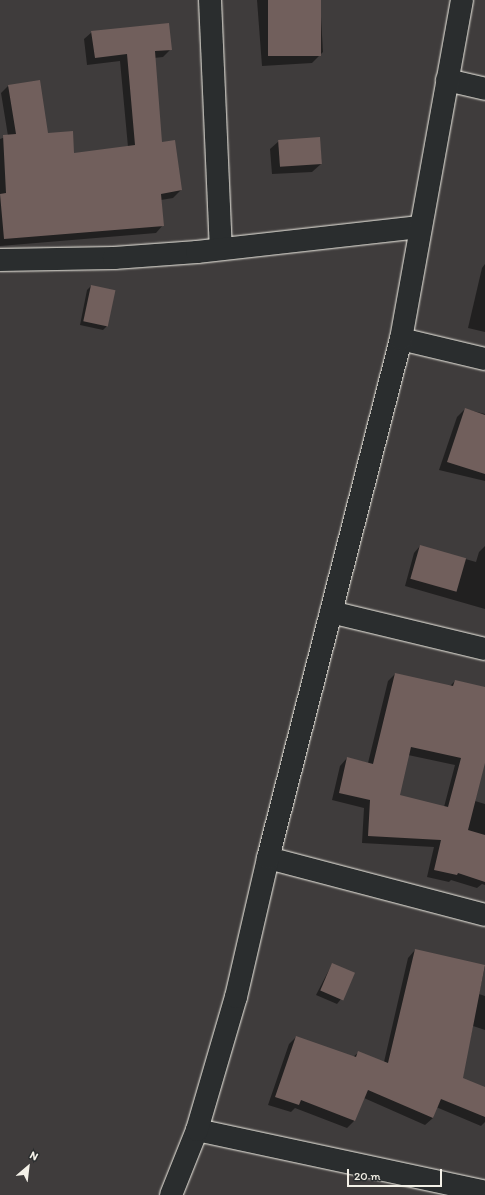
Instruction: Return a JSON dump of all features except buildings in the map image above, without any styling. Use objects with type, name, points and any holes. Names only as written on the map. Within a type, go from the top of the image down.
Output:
[{"type":"street","points":[[210,0],[221,248]]},
{"type":"street","points":[[171,1195],[197,1130],[236,997],[268,858],[401,339],[420,226],[462,0]]},
{"type":"street","points":[[447,80],[485,88]]},
{"type":"street","points":[[0,260],[114,258],[420,226]]},
{"type":"street","points":[[401,339],[485,359]]},
{"type":"street","points":[[331,612],[485,649]]},
{"type":"street","points":[[268,858],[485,915]]},
{"type":"street","points":[[197,1130],[485,1192]]}]
